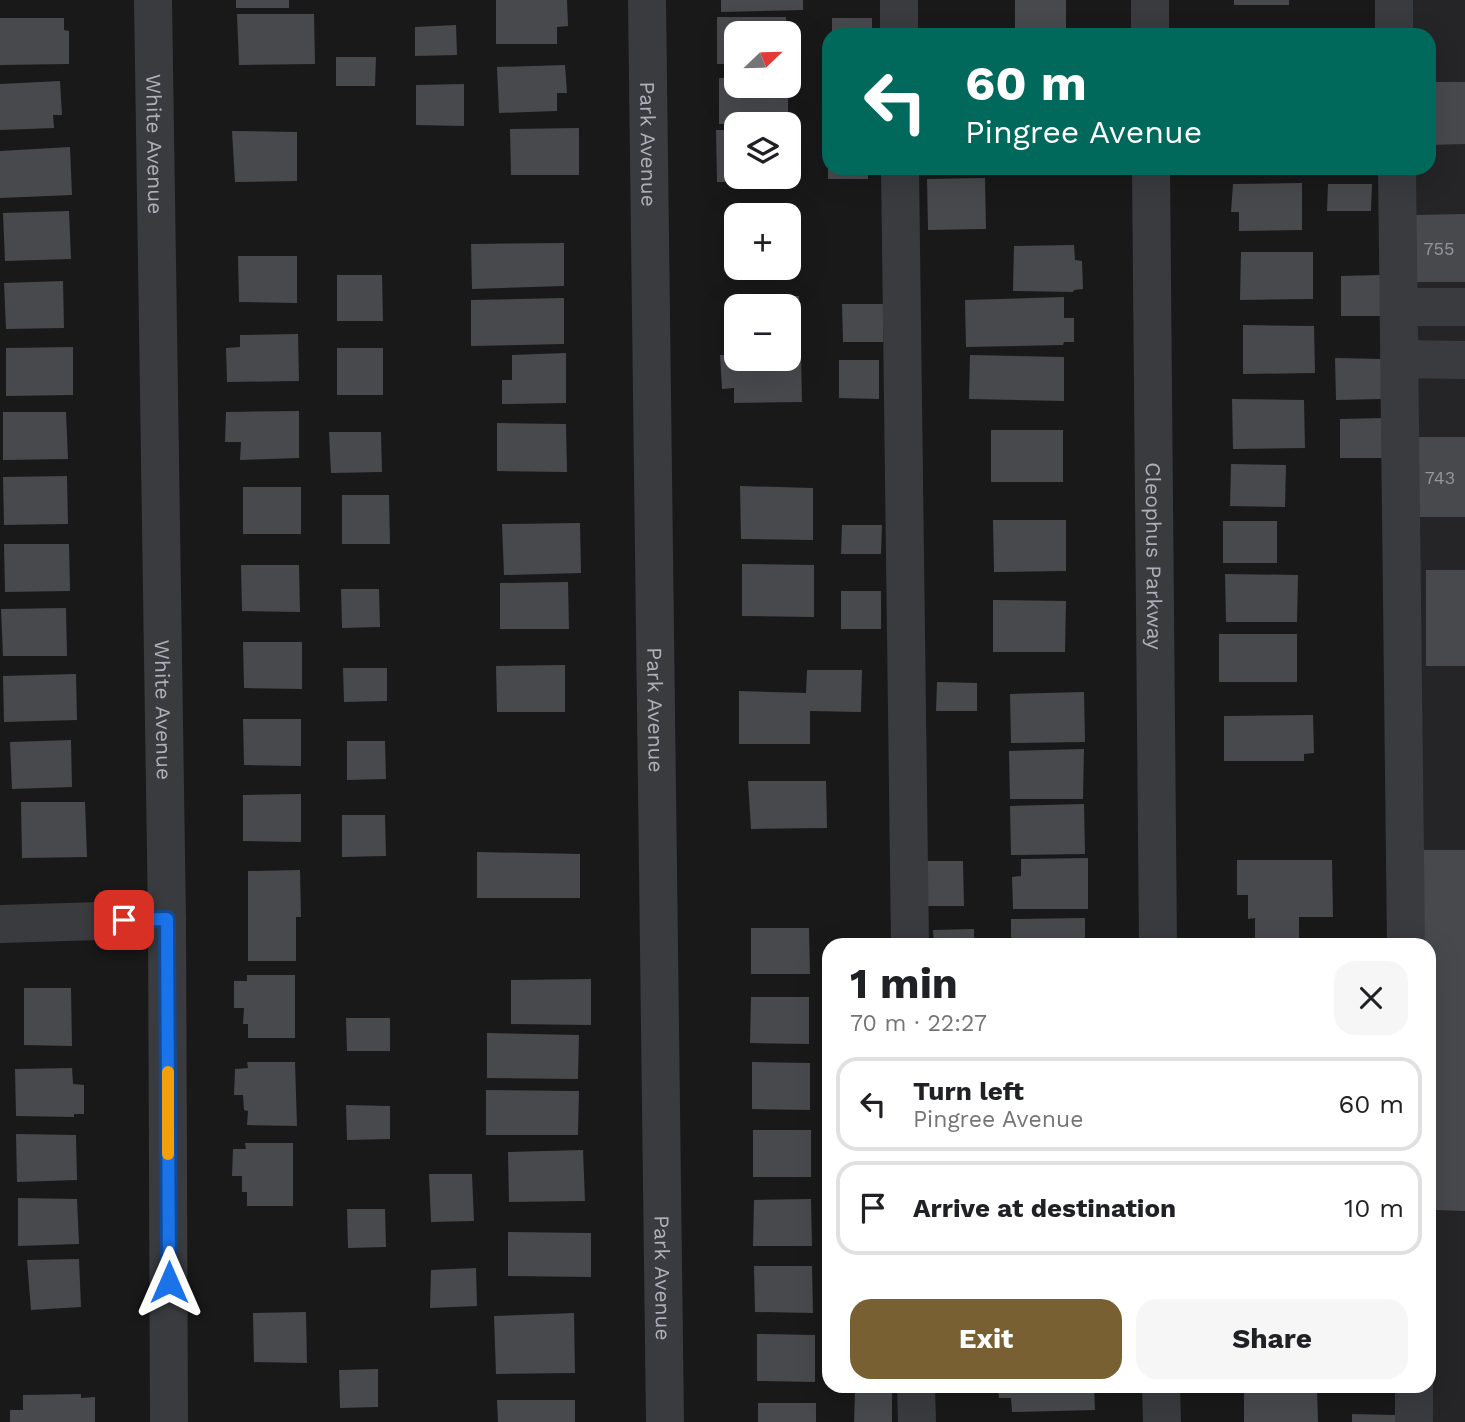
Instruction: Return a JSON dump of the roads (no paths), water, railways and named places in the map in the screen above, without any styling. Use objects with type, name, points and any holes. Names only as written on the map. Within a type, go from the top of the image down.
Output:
[{"type":"street","name":"White Avenue","points":[[153,0],[167,919],[169,1422]]},
{"type":"street","name":"Park Avenue","points":[[647,0],[665,1422]]},
{"type":"street","points":[[899,0],[899,28]]},
{"type":"street","points":[[1150,0],[1150,28]]},
{"type":"street","points":[[1394,0],[1394,28]]},
{"type":"street","points":[[900,175],[911,938]]},
{"type":"street","name":"Cleophus Parkway","points":[[1151,175],[1158,938]]},
{"type":"street","points":[[1397,175],[1406,938]]},
{"type":"street","points":[[1399,307],[1465,307]]},
{"type":"street","points":[[1399,359],[1465,360]]},
{"type":"street","points":[[0,924],[167,919]]},
{"type":"street","points":[[916,1393],[917,1422]]},
{"type":"street","points":[[1161,1393],[1162,1422]]},
{"type":"street","points":[[1414,1393],[1414,1422]]}]
